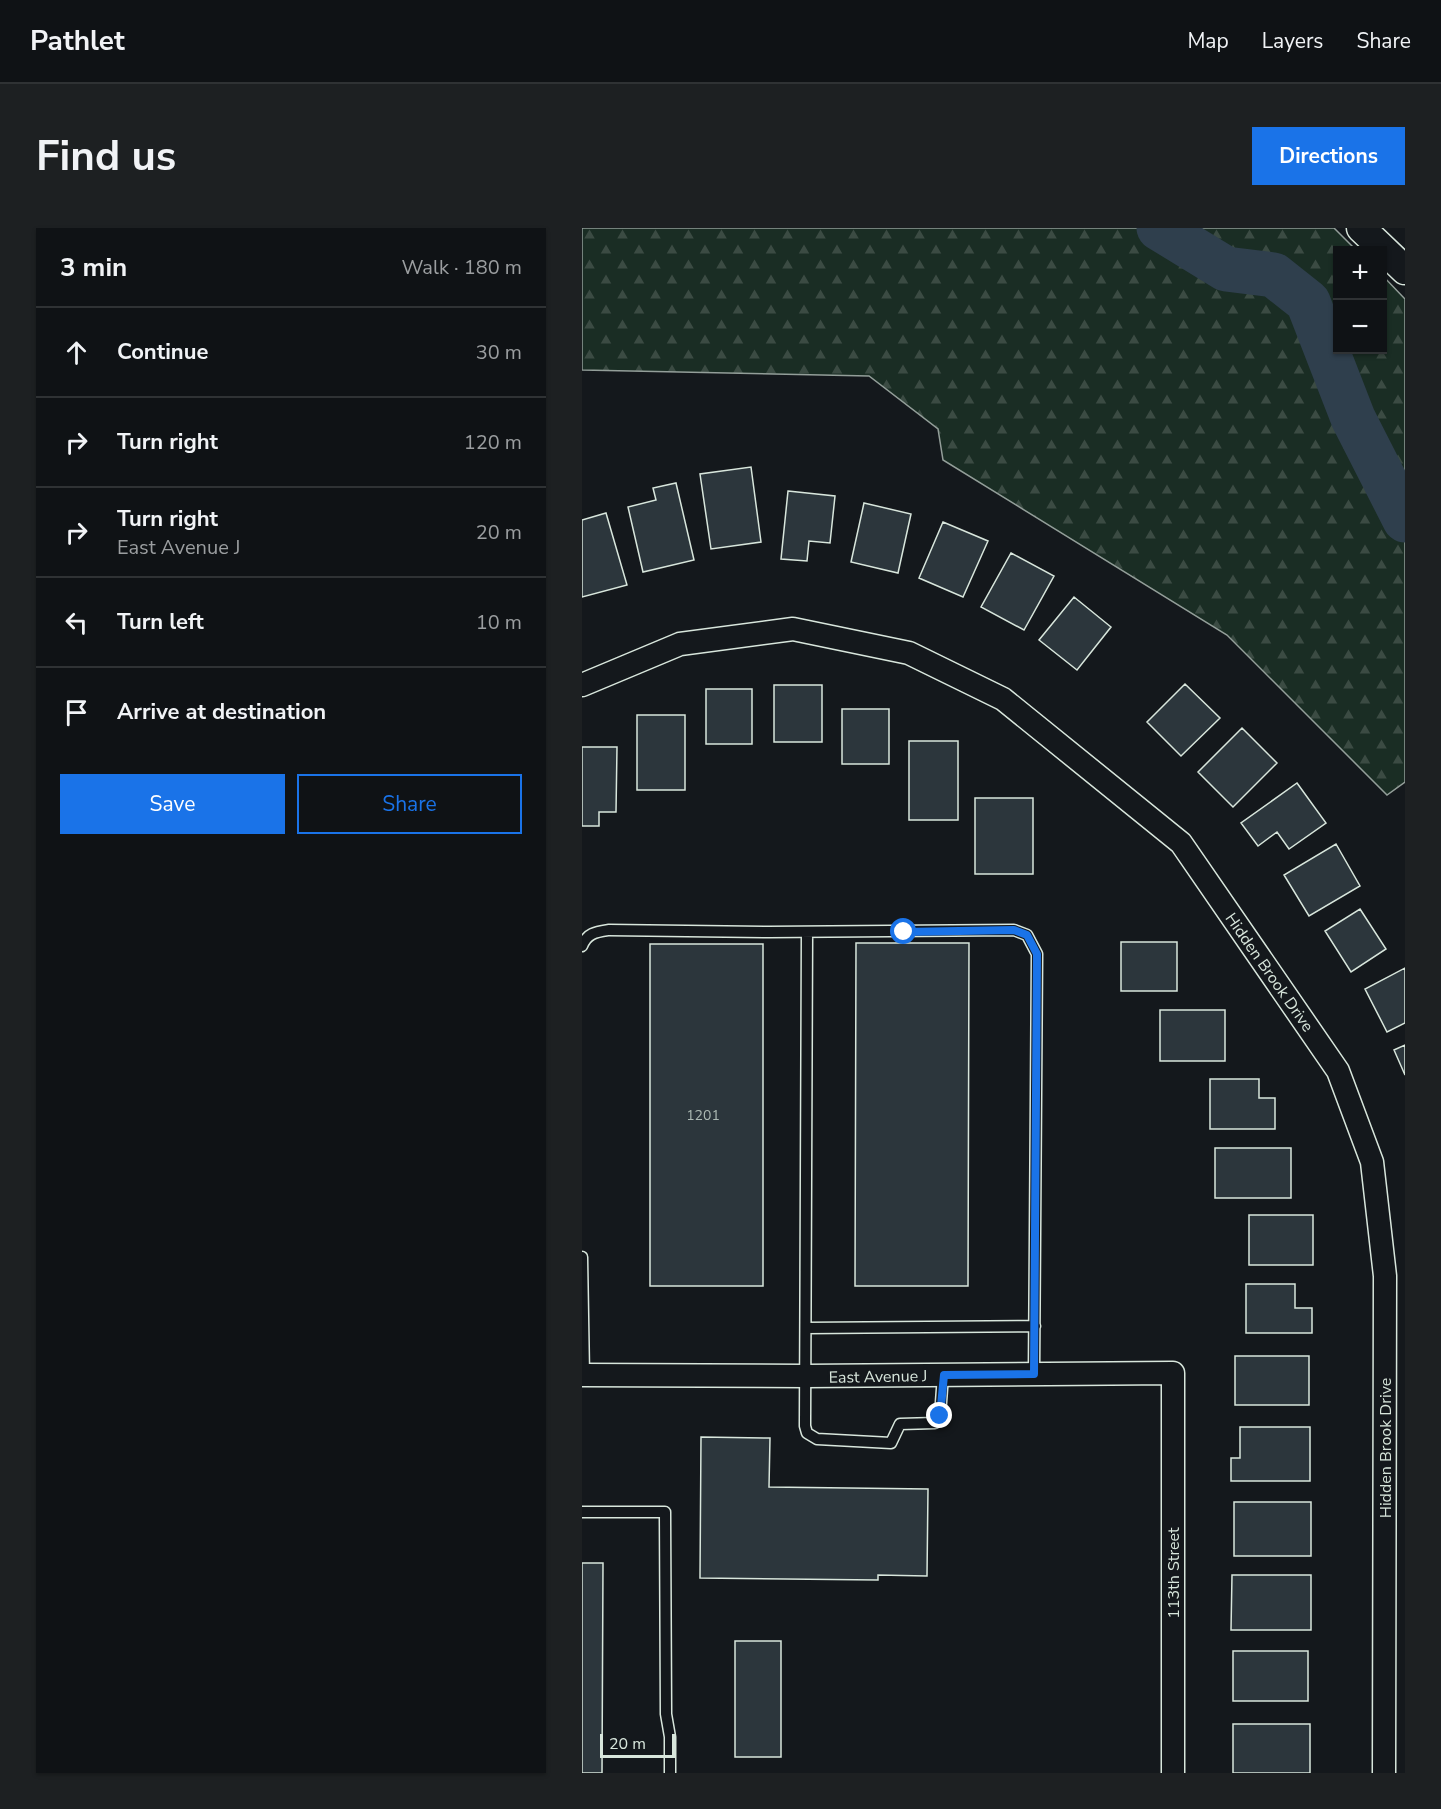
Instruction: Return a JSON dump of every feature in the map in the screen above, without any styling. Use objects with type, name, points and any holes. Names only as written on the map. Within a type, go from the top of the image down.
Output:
[{"type":"street","points":[[1361,228],[1405,270]]},
{"type":"street","name":"Hidden Brook Drive","points":[[582,685],[680,644],[793,629],[909,653],[1003,699],[1181,843],[1338,1071],[1372,1162],[1385,1276],[1384,1773]]},
{"type":"street","name":"East Avenue J","points":[[583,1375],[806,1377],[1173,1373]]},
{"type":"street","name":"113th Street","points":[[1173,1373],[1173,1773]]},
{"type":"lane","points":[[582,946],[587,937],[609,930],[807,932],[1014,930],[1027,935],[1037,954],[1034,1374]]},
{"type":"lane","points":[[807,932],[807,1433],[817,1439],[891,1443],[900,1424],[935,1423],[940,1416],[944,1375]]},
{"type":"lane","points":[[582,1257],[583,1375]]},
{"type":"lane","points":[[806,1328],[1035,1326]]},
{"type":"lane","points":[[582,1512],[665,1512],[666,1714],[670,1737],[670,1773]]},
{"type":"green space","points":[[582,228],[1334,228],[1352,246],[1333,246],[1333,354],[1387,354],[1387,280],[1405,299],[1405,782],[1387,795],[1227,635],[943,460],[938,429],[869,376],[582,370]]},
{"type":"building","points":[[751,467],[761,542],[711,549],[700,474]]},
{"type":"building","points":[[676,483],[694,560],[643,572],[628,507],[656,500],[653,488]]},
{"type":"building","points":[[788,491],[835,496],[830,543],[809,541],[807,561],[781,559]]},
{"type":"building","points":[[864,503],[911,514],[898,573],[851,562]]},
{"type":"building","points":[[606,513],[627,585],[582,597],[582,520]]},
{"type":"building","points":[[943,522],[988,541],[963,597],[919,578]]},
{"type":"building","points":[[1011,553],[1054,576],[1024,630],[981,607]]},
{"type":"building","points":[[1074,597],[1111,627],[1077,670],[1039,640]]},
{"type":"building","points":[[1185,684],[1220,718],[1181,756],[1147,722]]},
{"type":"building","points":[[774,685],[822,685],[822,742],[774,742]]},
{"type":"building","points":[[706,689],[752,689],[752,744],[706,744]]},
{"type":"building","points":[[842,709],[889,709],[889,764],[842,764]]},
{"type":"building","points":[[637,715],[685,715],[685,790],[637,790]]},
{"type":"building","points":[[1242,728],[1277,763],[1233,807],[1198,772]]},
{"type":"building","points":[[909,741],[958,741],[958,820],[909,820]]},
{"type":"building","points":[[582,747],[617,747],[616,812],[599,812],[599,826],[582,826]]},
{"type":"building","points":[[1297,783],[1326,823],[1289,849],[1277,832],[1258,846],[1241,823]]},
{"type":"building","points":[[975,798],[1033,798],[1033,874],[975,874]]},
{"type":"building","points":[[1336,844],[1360,886],[1309,916],[1284,875]]},
{"type":"building","points":[[1360,909],[1386,949],[1351,972],[1325,931]]},
{"type":"building","points":[[1121,942],[1177,942],[1177,991],[1121,991]]},
{"type":"building","points":[[856,943],[969,943],[968,1286],[855,1286]]},
{"type":"building","points":[[650,944],[763,944],[763,1286],[650,1286]]},
{"type":"building","points":[[1405,968],[1405,1023],[1387,1032],[1365,989]]},
{"type":"building","points":[[1160,1010],[1225,1010],[1225,1061],[1160,1061]]},
{"type":"building","points":[[1405,1045],[1405,1075],[1394,1050]]},
{"type":"building","points":[[1210,1079],[1259,1079],[1259,1098],[1275,1098],[1275,1129],[1210,1129]]},
{"type":"building","points":[[1215,1148],[1291,1148],[1291,1198],[1215,1198]]},
{"type":"building","points":[[1249,1215],[1313,1215],[1313,1265],[1249,1265]]},
{"type":"building","points":[[1246,1284],[1295,1284],[1295,1308],[1312,1308],[1312,1333],[1246,1333]]},
{"type":"building","points":[[1235,1356],[1309,1356],[1309,1405],[1235,1405]]},
{"type":"building","points":[[1240,1427],[1310,1427],[1310,1481],[1231,1481],[1231,1458],[1240,1458]]},
{"type":"building","points":[[701,1437],[770,1438],[769,1487],[928,1489],[927,1576],[878,1575],[878,1580],[700,1578]]},
{"type":"building","points":[[1234,1502],[1311,1502],[1311,1556],[1234,1556]]},
{"type":"building","points":[[582,1563],[603,1563],[602,1773],[582,1773]]},
{"type":"building","points":[[1232,1575],[1311,1575],[1311,1630],[1231,1630]]},
{"type":"building","points":[[735,1641],[781,1641],[781,1757],[735,1757]]},
{"type":"building","points":[[1233,1651],[1308,1651],[1308,1701],[1233,1701]]},
{"type":"building","points":[[1233,1724],[1310,1724],[1310,1773],[1233,1773]]},
{"type":"waterway","points":[[1159,228],[1226,269],[1274,275],[1308,302],[1353,418],[1405,520]]},
{"type":"route","points":[[904,932],[1014,930],[1027,935],[1037,954],[1034,1374],[944,1375],[940,1416]]}]
